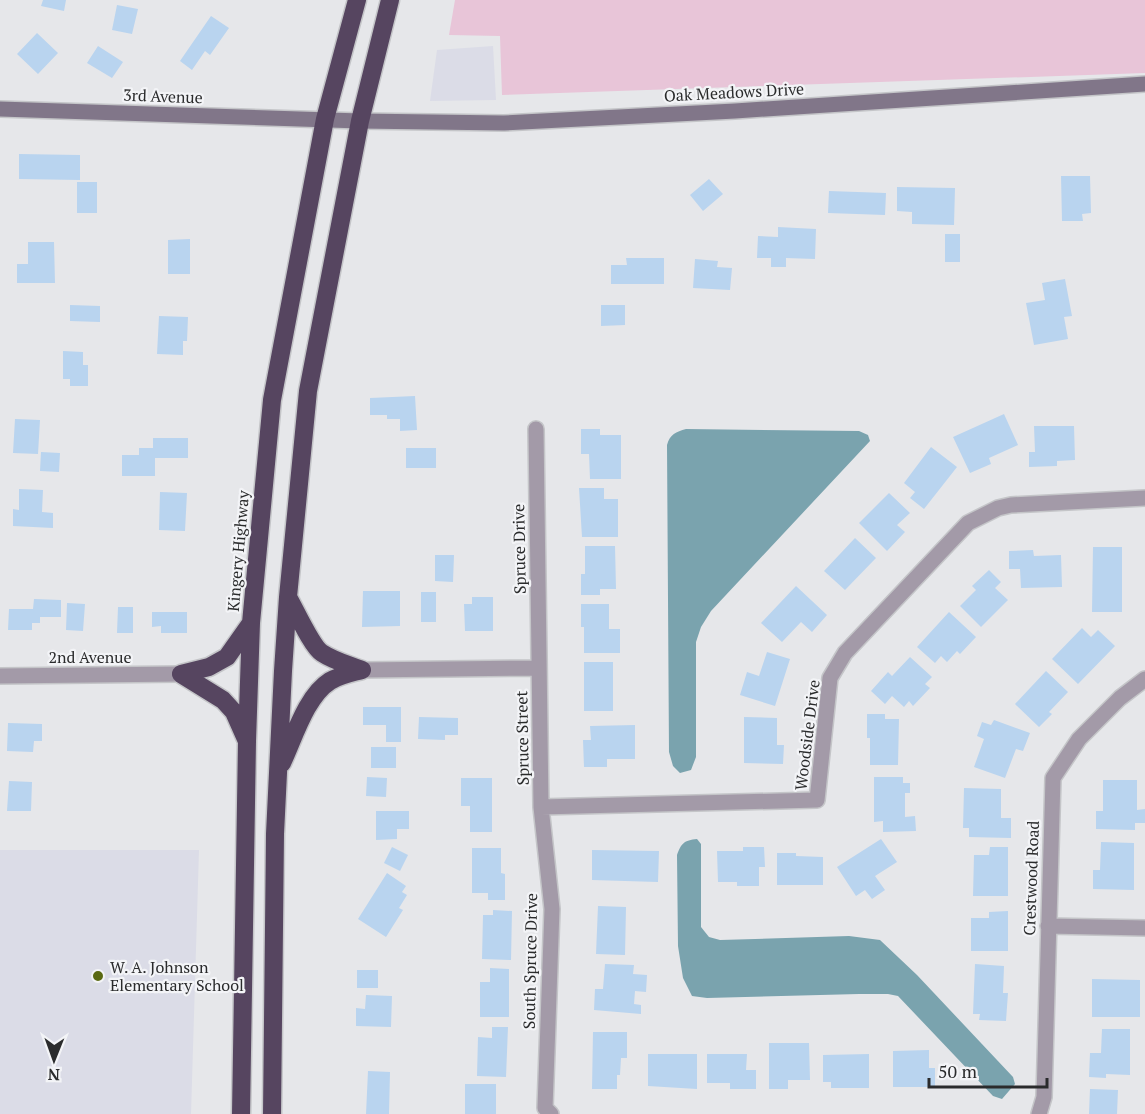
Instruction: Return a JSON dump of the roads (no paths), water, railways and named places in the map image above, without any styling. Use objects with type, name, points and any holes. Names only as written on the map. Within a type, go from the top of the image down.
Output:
[{"type":"highway","name":"Kingery Highway","points":[[241,1114],[251,622],[272,400],[325,119],[357,0]]},
{"type":"highway","points":[[272,1114],[275,834],[278,771],[288,597],[308,391],[360,121],[390,0]]},
{"type":"highway","points":[[288,597],[307,628],[313,644],[321,652],[362,670]]},
{"type":"highway","points":[[181,674],[209,667],[227,657],[251,622]]},
{"type":"highway","points":[[278,771],[315,694],[330,680],[362,670]]},
{"type":"highway","points":[[181,674],[223,700],[234,712],[247,741]]},
{"type":"street","name":"Oak Meadows Drive","points":[[325,119],[504,123],[735,111],[1145,84]]},
{"type":"street","name":"3rd Avenue","points":[[0,109],[325,119]]},
{"type":"street","name":"Spruce Drive","points":[[536,429],[538,669]]},
{"type":"street","name":"Woodside Drive","points":[[541,807],[818,800],[830,678],[845,653],[968,523],[998,508],[1011,505],[1145,498]]},
{"type":"street","points":[[362,670],[538,669]]},
{"type":"street","name":"Spruce Street","points":[[538,669],[541,807]]},
{"type":"street","name":"2nd Avenue","points":[[0,676],[181,674]]},
{"type":"street","name":"Crestwood Road","points":[[1039,1114],[1044,1097],[1053,778],[1079,739],[1120,698],[1145,679]]},
{"type":"street","name":"South Spruce Drive","points":[[541,807],[552,909],[546,1108],[551,1114]]},
{"type":"street","points":[[1048,926],[1145,928]]},
{"type":"water","points":[[686,429],[859,431],[868,435],[870,441],[711,611],[701,627],[696,642],[696,757],[691,770],[680,773],[673,766],[669,752],[667,445],[674,434]]},
{"type":"water","points":[[697,839],[701,844],[701,927],[709,937],[720,940],[849,936],[880,940],[917,975],[1013,1077],[1015,1084],[1002,1099],[993,1096],[898,996],[859,994],[707,998],[692,996],[683,978],[678,946],[677,855],[684,843]]},
{"type":"place","name":"W. A. Johnson Elementary School","points":[[98,976]]}]
